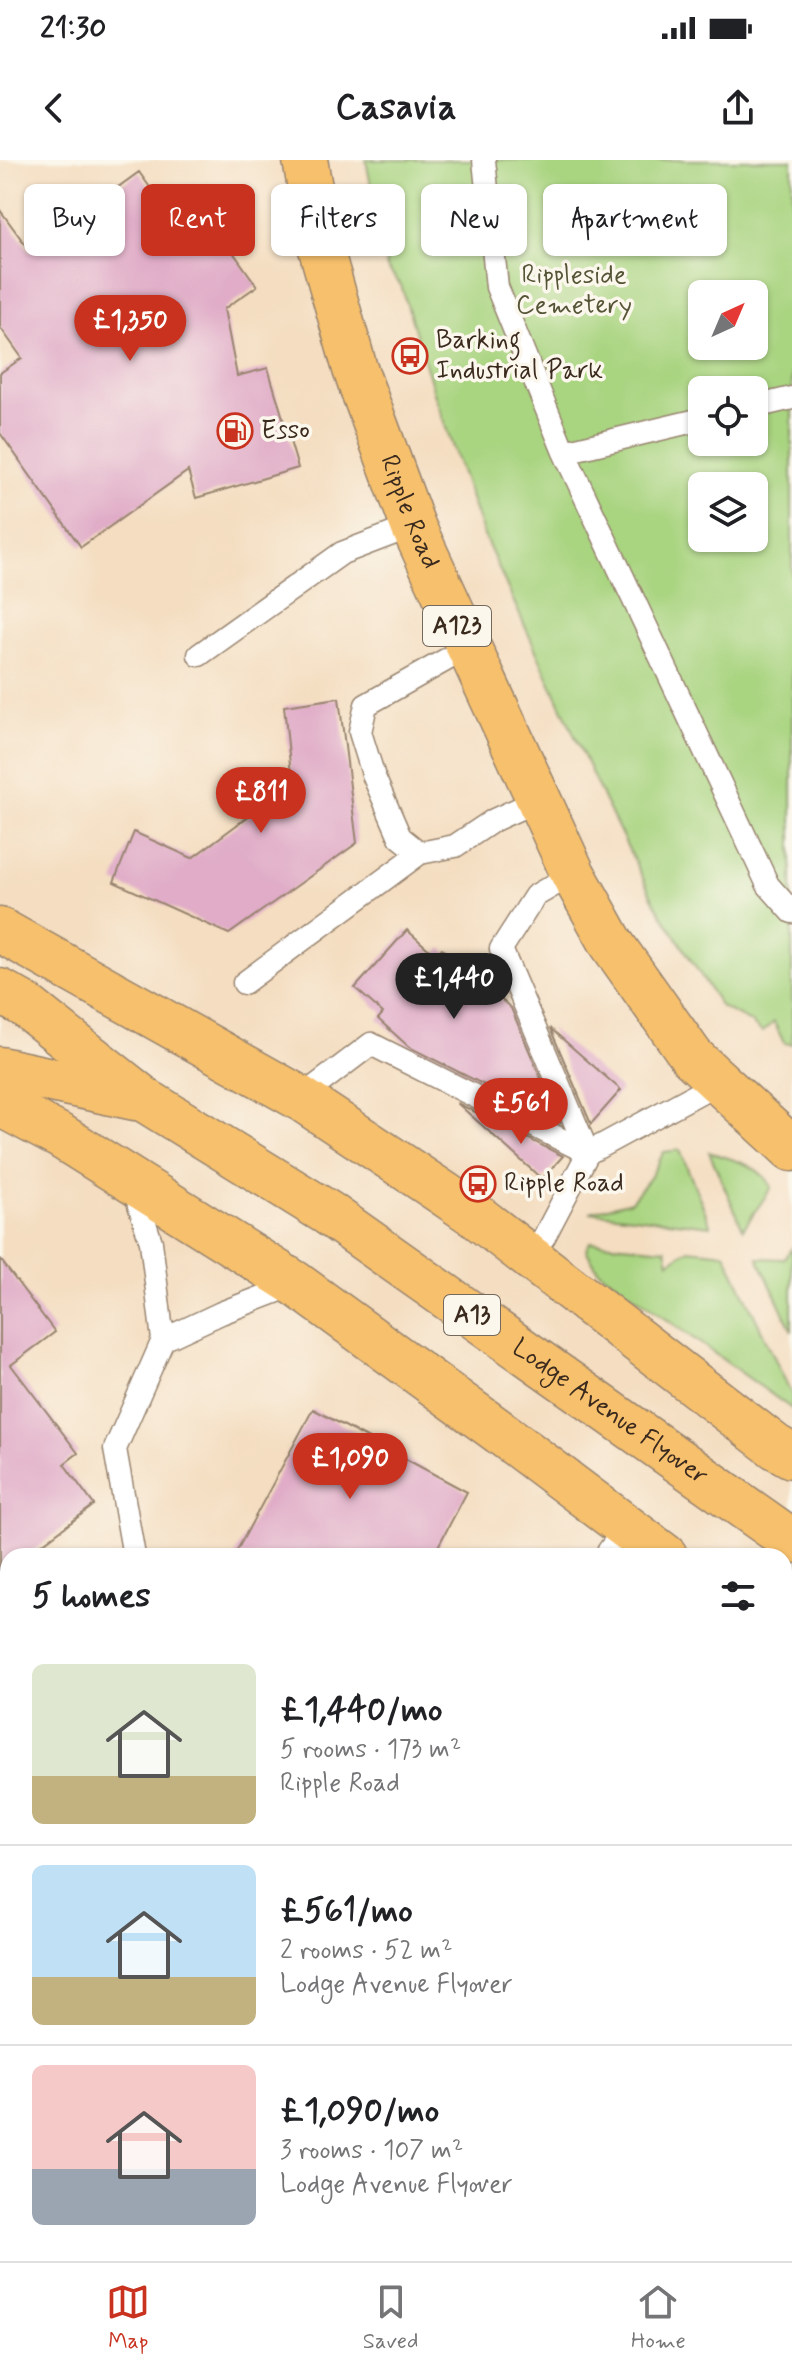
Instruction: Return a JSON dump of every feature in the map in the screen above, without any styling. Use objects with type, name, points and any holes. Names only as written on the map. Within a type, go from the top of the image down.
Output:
[{"type":"main road","name":"Ripple Road","points":[[305,160],[321,249],[355,369],[413,526],[573,874],[621,956],[692,1057],[792,1149]]},
{"type":"main road","points":[[0,930],[300,1098],[475,1215],[776,1447],[792,1456]]},
{"type":"main road","name":"Lodge Avenue Flyover","points":[[0,991],[25,1005],[145,1100],[328,1213],[792,1541]]},
{"type":"main road","name":"Lodge Avenue Flyover","points":[[0,1069],[145,1100]]},
{"type":"main road","points":[[0,1104],[62,1137],[296,1284],[497,1430],[615,1541],[638,1548]]},
{"type":"lane","points":[[484,160],[497,287],[564,452],[768,885],[792,912]]},
{"type":"lane","points":[[768,404],[792,398]]},
{"type":"lane","points":[[564,452],[688,422]]},
{"type":"lane","points":[[199,655],[342,553],[413,526]]},
{"type":"lane","points":[[420,853],[400,837],[374,777],[360,732],[366,705],[467,648]]},
{"type":"lane","points":[[244,983],[420,853],[455,846],[494,820],[538,800]]},
{"type":"lane","points":[[573,874],[535,896],[501,949],[588,1153]]},
{"type":"lane","points":[[300,1098],[371,1044],[588,1153]]},
{"type":"lane","points":[[529,1257],[544,1237],[588,1153],[719,1082]]},
{"type":"lane","points":[[132,1183],[151,1242],[163,1340],[115,1449],[133,1548]]},
{"type":"lane","points":[[163,1340],[296,1284]]},
{"type":"green space","name":"Rippleside Cemetery","points":[[366,160],[792,160],[792,1044],[784,1043],[774,1022],[762,1032],[749,1021],[721,1007],[656,905],[597,785],[484,536],[437,402],[401,285],[387,268],[385,256],[405,256],[405,184],[371,184]]},
{"type":"green space","points":[[680,1150],[711,1226],[590,1212],[631,1201],[650,1178],[664,1152]]},
{"type":"green space","points":[[709,1152],[753,1168],[772,1187],[743,1229]]},
{"type":"green space","points":[[590,1242],[666,1249],[669,1262],[689,1249],[725,1253],[792,1395],[792,1409],[598,1270],[586,1250]]},
{"type":"green space","points":[[792,1248],[792,1331],[758,1258],[784,1259]]},
{"type":"building","points":[[139,172],[148,184],[141,184],[141,256],[236,256],[257,286],[224,309],[237,376],[268,368],[298,468],[196,498],[188,471],[81,547],[0,433],[0,373],[22,358],[0,327],[0,210],[24,243],[24,256],[125,256],[125,184],[122,184]]},
{"type":"building","points":[[339,698],[357,843],[229,934],[114,882],[134,832],[192,858],[292,784],[284,706]]},
{"type":"building","points":[[407,930],[435,955],[442,948],[511,1008],[560,1123],[409,1047],[378,1019],[383,1013],[355,988]]},
{"type":"building","points":[[550,1028],[621,1090],[591,1124]]},
{"type":"building","points":[[457,1103],[563,1156],[542,1179]]},
{"type":"building","points":[[0,1259],[55,1332],[11,1365],[78,1453],[64,1464],[94,1505],[37,1548],[0,1548]]},
{"type":"building","points":[[313,1409],[467,1492],[437,1548],[238,1548]]},
{"type":"place","name":"Barking Industrial Park","points":[[410,356]]},
{"type":"place","name":"Esso","points":[[235,431]]},
{"type":"place","name":"Ripple Road","points":[[478,1184]]}]
